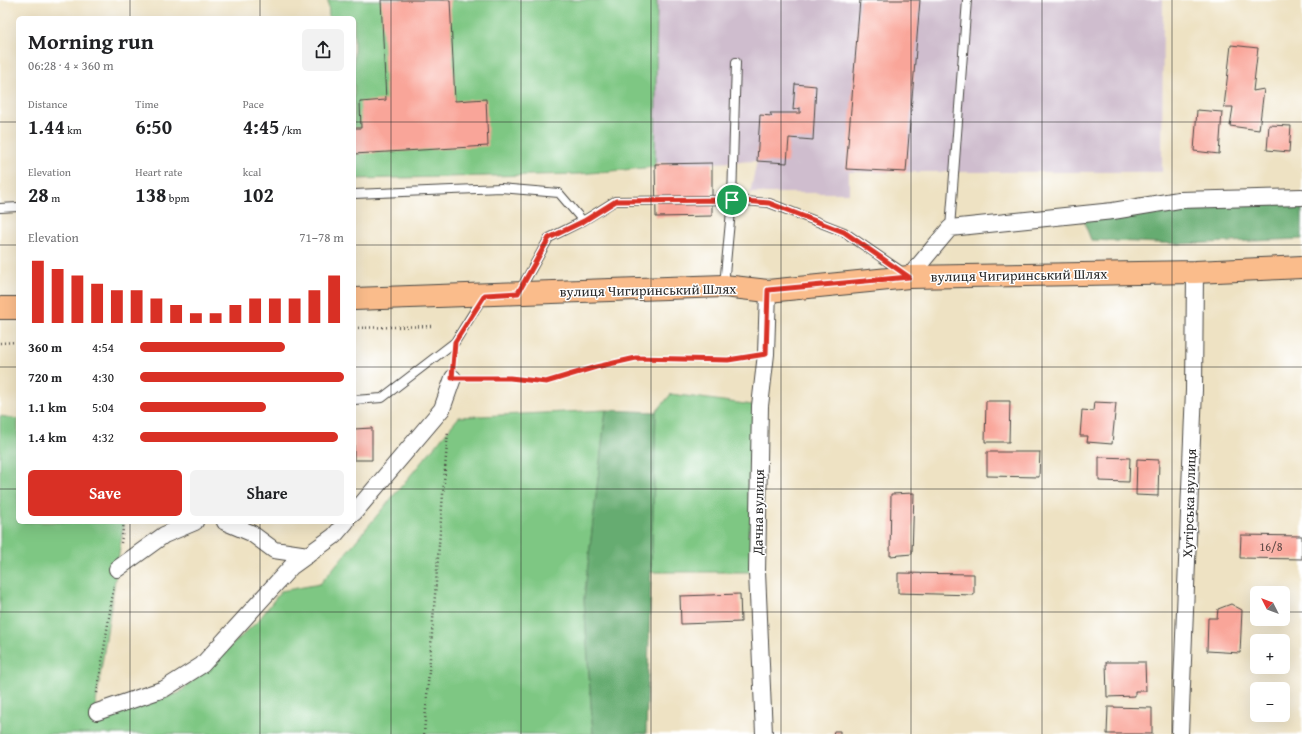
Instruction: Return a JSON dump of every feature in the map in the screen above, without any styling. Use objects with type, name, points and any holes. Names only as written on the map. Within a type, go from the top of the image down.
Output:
[{"type":"main road","name":"вулиця Чигиринський Шлях","points":[[356,299],[724,286],[768,290],[909,277],[1195,272],[1302,267]]},
{"type":"main road","points":[[0,308],[16,308]]},
{"type":"street","points":[[909,277],[950,228],[1113,211],[1179,200],[1302,197]]},
{"type":"street","name":"Хутірська вулиця","points":[[1180,734],[1194,390],[1195,272]]},
{"type":"street","name":"Дачна вулиця","points":[[764,734],[757,572],[760,406],[766,354],[768,290]]},
{"type":"street","points":[[356,511],[442,409],[452,378]]},
{"type":"street","points":[[117,569],[164,535],[190,524]]},
{"type":"street","points":[[230,524],[251,533],[274,550],[308,555]]},
{"type":"street","points":[[96,706],[164,689],[202,665],[291,567],[334,536],[344,524]]},
{"type":"lane","points":[[950,228],[967,0]]},
{"type":"lane","points":[[724,286],[732,200],[736,62]]},
{"type":"lane","points":[[356,194],[501,188],[559,193],[584,221]]},
{"type":"lane","points":[[518,293],[549,238],[584,221],[616,201],[732,200],[769,203],[844,232],[909,277]]},
{"type":"lane","points":[[0,208],[16,207]]},
{"type":"lane","points":[[356,400],[382,398],[455,342],[485,295]]},
{"type":"path","points":[[356,328],[433,326]]},
{"type":"path","points":[[0,343],[16,342]]},
{"type":"path","points":[[452,378],[510,378],[546,382],[596,367],[636,358],[728,360],[766,354]]},
{"type":"path","points":[[424,734],[449,425]]},
{"type":"path","points":[[96,706],[124,524]]},
{"type":"shaded area","points":[[657,0],[1163,0],[1162,172],[849,172],[849,193],[750,193],[757,161],[655,164]]},
{"type":"green space","points":[[328,0],[657,0],[655,167],[579,174],[356,179],[356,16],[329,16]]},
{"type":"green space","points":[[1302,202],[1302,239],[1181,244],[1091,240],[1082,217],[1109,209]]},
{"type":"green space","points":[[671,394],[760,406],[757,572],[651,572],[656,412]]},
{"type":"green space","points":[[606,410],[584,599],[593,734],[0,734],[0,416],[16,419],[16,524],[124,524],[93,722],[179,693],[258,621],[281,591],[320,584],[459,417]]},
{"type":"green space","points":[[606,410],[656,412],[646,734],[593,734],[584,599]]},
{"type":"building","points":[[381,0],[450,0],[455,101],[486,99],[488,146],[356,154],[356,128],[361,128],[360,102],[386,100]]},
{"type":"building","points":[[860,0],[920,0],[906,172],[846,169]]},
{"type":"building","points":[[1231,45],[1258,48],[1253,91],[1264,89],[1259,130],[1230,126],[1233,107],[1224,107]]},
{"type":"building","points":[[795,84],[816,86],[813,140],[789,138],[787,163],[757,161],[760,115],[772,116],[770,113],[800,113],[800,108],[793,110]]},
{"type":"building","points":[[1197,110],[1222,112],[1219,154],[1194,151]]},
{"type":"building","points":[[1269,125],[1291,126],[1289,152],[1267,150]]},
{"type":"building","points":[[712,163],[712,216],[656,217],[655,164]]},
{"type":"building","points":[[986,401],[1010,401],[1009,442],[985,442]]},
{"type":"building","points":[[1094,402],[1116,403],[1112,444],[1087,442],[1088,436],[1080,436],[1082,410],[1093,411]]},
{"type":"building","points":[[372,428],[372,460],[356,460],[356,429]]},
{"type":"building","points":[[987,452],[1040,452],[1039,477],[987,476]]},
{"type":"building","points":[[1099,457],[1130,458],[1129,482],[1099,481]]},
{"type":"building","points":[[1137,459],[1159,460],[1158,496],[1136,495]]},
{"type":"building","points":[[914,493],[912,554],[890,556],[891,494]]},
{"type":"building","points":[[1241,535],[1302,536],[1302,559],[1240,558]]},
{"type":"building","points":[[898,573],[974,574],[974,595],[898,593]]},
{"type":"building","points":[[740,594],[741,622],[681,624],[680,596]]},
{"type":"building","points":[[1231,604],[1242,610],[1240,653],[1207,651],[1208,618],[1217,618],[1218,609]]},
{"type":"building","points":[[1106,662],[1145,662],[1146,691],[1135,691],[1135,696],[1107,697]]},
{"type":"building","points":[[1108,707],[1152,708],[1152,734],[1107,734]]},
{"type":"building","points":[[834,731],[840,731],[840,734],[833,734]]},
{"type":"route","points":[[732,200],[769,203],[844,232],[909,277],[768,290],[766,354],[728,360],[636,358],[596,367],[546,382],[510,378],[452,378],[455,342],[485,295],[518,293],[549,238],[584,221],[616,201],[732,200]]}]
